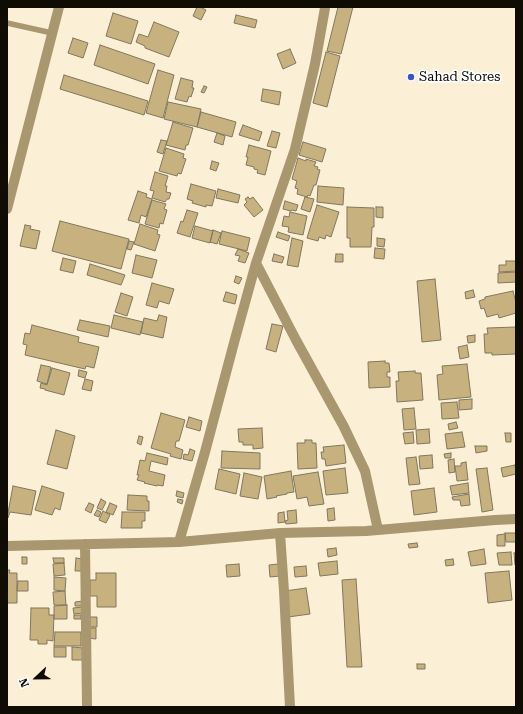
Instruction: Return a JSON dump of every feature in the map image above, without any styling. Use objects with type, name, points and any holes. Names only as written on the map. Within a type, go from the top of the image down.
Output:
[{"type":"street","points":[[7,209],[59,7]]},
{"type":"street","points":[[179,542],[256,263],[295,149],[316,64],[325,7]]},
{"type":"street","points":[[256,263],[344,427],[365,471],[378,530]]},
{"type":"street","points":[[7,546],[179,542],[280,533],[366,531],[516,519]]},
{"type":"street","points":[[280,533],[290,707]]},
{"type":"street","points":[[85,544],[87,707]]},
{"type":"lane","points":[[7,23],[52,33]]},
{"type":"building","points":[[197,7],[206,10],[201,20],[193,16]]},
{"type":"building","points":[[338,7],[353,7],[341,54],[327,51]]},
{"type":"building","points":[[113,13],[138,21],[131,44],[106,36]]},
{"type":"building","points":[[236,15],[257,20],[255,28],[234,23]]},
{"type":"building","points":[[154,22],[179,32],[169,57],[145,48],[145,46],[136,42],[139,34],[148,37]]},
{"type":"building","points":[[73,38],[88,43],[83,58],[68,53]]},
{"type":"building","points":[[100,45],[155,64],[148,84],[94,65]]},
{"type":"building","points":[[290,49],[296,63],[283,69],[277,54]]},
{"type":"building","points":[[326,52],[340,56],[327,107],[313,103]]},
{"type":"building","points":[[158,70],[174,75],[163,118],[146,113]]},
{"type":"building","points":[[64,75],[148,101],[144,115],[60,89]]},
{"type":"building","points":[[181,78],[193,81],[192,88],[194,88],[191,97],[189,96],[187,102],[175,99]]},
{"type":"building","points":[[204,86],[207,87],[204,93],[201,92]]},
{"type":"building","points":[[263,89],[281,92],[279,105],[261,101]]},
{"type":"building","points":[[168,102],[201,109],[197,127],[164,119]]},
{"type":"building","points":[[201,112],[236,122],[232,137],[197,127]]},
{"type":"building","points":[[173,122],[193,128],[185,150],[166,145]]},
{"type":"building","points":[[243,125],[262,132],[259,141],[239,135]]},
{"type":"building","points":[[272,131],[280,133],[276,148],[267,146]]},
{"type":"building","points":[[217,133],[225,136],[223,145],[214,142]]},
{"type":"building","points":[[161,140],[167,141],[163,154],[157,152]]},
{"type":"building","points":[[303,142],[326,149],[322,162],[299,155]]},
{"type":"building","points":[[249,145],[271,151],[265,175],[257,173],[258,170],[254,169],[254,167],[246,165]]},
{"type":"building","points":[[166,148],[184,154],[183,158],[186,159],[181,174],[178,173],[177,176],[159,171]]},
{"type":"building","points":[[298,158],[316,162],[314,166],[318,167],[317,169],[320,170],[316,185],[314,185],[310,196],[308,195],[307,197],[297,194],[298,189],[295,188],[297,181],[292,179]]},
{"type":"building","points":[[212,161],[219,163],[216,171],[210,169]]},
{"type":"building","points":[[155,172],[168,176],[165,186],[167,186],[166,192],[171,193],[169,199],[165,202],[152,198],[154,191],[150,190]]},
{"type":"building","points":[[191,184],[216,191],[212,206],[206,205],[206,207],[192,203],[193,201],[187,199]]},
{"type":"building","points":[[318,186],[344,188],[343,205],[317,202]]},
{"type":"building","points":[[218,189],[240,195],[238,203],[216,198]]},
{"type":"building","points":[[138,191],[147,194],[146,197],[152,199],[146,217],[141,215],[139,223],[128,220]]},
{"type":"building","points":[[248,197],[250,199],[253,197],[263,210],[254,217],[244,205],[247,202],[245,199]]},
{"type":"building","points":[[305,197],[314,199],[310,212],[301,209]]},
{"type":"building","points":[[152,200],[166,204],[164,209],[167,210],[163,224],[160,223],[159,228],[145,224]]},
{"type":"building","points":[[285,201],[298,205],[296,211],[283,209]]},
{"type":"building","points":[[317,205],[339,212],[331,237],[326,235],[325,239],[319,237],[318,241],[307,238]]},
{"type":"building","points":[[347,207],[374,208],[374,227],[372,227],[371,247],[350,247],[350,238],[347,238]]},
{"type":"building","points":[[376,207],[383,207],[383,218],[376,217]]},
{"type":"building","points":[[187,210],[198,213],[190,237],[177,233]]},
{"type":"building","points":[[290,212],[307,216],[303,235],[288,232],[289,227],[282,226],[284,216],[289,217]]},
{"type":"building","points":[[60,221],[129,239],[121,269],[52,251]]},
{"type":"building","points":[[140,224],[158,230],[157,234],[160,235],[155,251],[134,244]]},
{"type":"building","points":[[25,225],[31,226],[30,229],[40,231],[36,249],[20,246]]},
{"type":"building","points":[[195,226],[213,231],[210,243],[192,238]]},
{"type":"building","points":[[213,230],[221,233],[217,244],[210,242]]},
{"type":"building","points":[[222,231],[250,238],[247,251],[219,244]]},
{"type":"building","points":[[278,232],[290,236],[288,241],[276,237]]},
{"type":"building","points":[[292,238],[303,241],[298,267],[287,265]]},
{"type":"building","points":[[377,238],[385,239],[384,247],[377,246]]},
{"type":"building","points":[[129,241],[134,242],[131,250],[127,249]]},
{"type":"building","points":[[375,248],[385,249],[384,259],[374,258]]},
{"type":"building","points":[[238,249],[249,253],[245,263],[238,261],[240,256],[235,255]]},
{"type":"building","points":[[274,254],[284,257],[282,263],[272,261]]},
{"type":"building","points":[[336,254],[343,254],[343,262],[335,262]]},
{"type":"building","points":[[136,255],[157,260],[152,278],[132,273]]},
{"type":"building","points":[[63,258],[76,261],[73,273],[60,270]]},
{"type":"building","points":[[506,261],[516,261],[516,271],[499,272],[499,265],[506,265]]},
{"type":"building","points":[[90,264],[125,275],[121,285],[87,275]]},
{"type":"building","points":[[516,272],[516,282],[498,283],[498,273]]},
{"type":"building","points":[[236,276],[242,278],[239,284],[234,282]]},
{"type":"building","points":[[435,279],[441,340],[422,342],[417,281]]},
{"type":"building","points":[[152,283],[174,289],[169,304],[159,301],[157,308],[146,305]]},
{"type":"building","points":[[473,290],[475,297],[466,299],[465,292]]},
{"type":"building","points":[[513,291],[516,303],[516,313],[499,318],[498,314],[487,317],[484,308],[481,309],[479,301],[485,299],[485,297]]},
{"type":"building","points":[[226,292],[237,295],[235,304],[223,301]]},
{"type":"building","points":[[121,293],[133,297],[127,316],[115,312]]},
{"type":"building","points":[[114,315],[143,322],[140,335],[111,328]]},
{"type":"building","points":[[159,315],[167,317],[163,338],[141,333],[144,318],[157,321]]},
{"type":"building","points":[[80,320],[110,326],[108,337],[77,330]]},
{"type":"building","points":[[272,324],[283,326],[276,352],[266,349]]},
{"type":"building","points":[[32,325],[79,337],[78,342],[99,347],[94,368],[86,366],[85,369],[25,355],[27,345],[23,344],[25,333],[30,334]]},
{"type":"building","points":[[516,327],[516,354],[492,355],[492,353],[485,353],[484,334],[488,334],[487,328]]},
{"type":"building","points":[[475,335],[475,342],[468,343],[467,336]]},
{"type":"building","points":[[467,345],[469,357],[460,359],[458,347]]},
{"type":"building","points":[[385,361],[385,363],[389,363],[390,372],[387,372],[387,377],[390,377],[390,387],[369,388],[368,362]]},
{"type":"building","points":[[467,364],[471,397],[439,400],[437,375],[443,374],[442,366]]},
{"type":"building","points":[[41,365],[51,367],[47,384],[37,381]]},
{"type":"building","points":[[52,368],[70,373],[64,395],[40,388],[41,383],[47,385]]},
{"type":"building","points":[[79,370],[87,372],[85,378],[78,376]]},
{"type":"building","points":[[415,371],[415,373],[421,373],[423,400],[397,402],[396,381],[399,381],[398,372]]},
{"type":"building","points":[[85,379],[93,381],[91,391],[82,389]]},
{"type":"building","points":[[472,399],[472,409],[459,410],[459,400]]},
{"type":"building","points":[[457,402],[459,418],[442,419],[441,403]]},
{"type":"building","points":[[414,408],[416,429],[404,430],[402,409]]},
{"type":"building","points":[[161,413],[185,420],[179,441],[176,441],[175,447],[183,450],[181,459],[170,456],[171,454],[151,448]]},
{"type":"building","points":[[189,417],[202,421],[200,431],[186,427]]},
{"type":"building","points":[[456,422],[458,428],[449,430],[448,424]]},
{"type":"building","points":[[262,428],[263,448],[253,449],[253,445],[243,445],[243,442],[239,442],[238,429]]},
{"type":"building","points":[[429,429],[430,443],[417,444],[416,430]]},
{"type":"building","points":[[56,430],[75,436],[67,469],[47,464]]},
{"type":"building","points":[[413,432],[414,443],[405,444],[403,433]]},
{"type":"building","points":[[462,432],[465,447],[447,449],[445,434]]},
{"type":"building","points":[[505,433],[511,433],[511,442],[506,442]]},
{"type":"building","points":[[139,436],[143,437],[141,445],[137,443]]},
{"type":"building","points":[[305,440],[312,440],[312,443],[316,443],[317,468],[298,469],[297,443],[305,443]]},
{"type":"building","points":[[344,445],[346,463],[326,466],[325,459],[322,459],[321,452],[324,452],[323,447]]},
{"type":"building","points":[[475,446],[487,446],[487,451],[476,453]]},
{"type":"building","points":[[190,449],[195,451],[192,461],[183,459],[184,454],[188,455]]},
{"type":"building","points":[[222,451],[260,453],[260,469],[221,468]]},
{"type":"building","points":[[147,453],[168,458],[167,465],[151,461],[149,471],[165,475],[163,486],[144,483],[145,482],[137,480],[139,475],[137,475],[140,460],[145,461]]},
{"type":"building","points":[[451,453],[451,458],[445,458],[444,454]]},
{"type":"building","points":[[432,455],[433,468],[420,469],[419,456]]},
{"type":"building","points":[[416,457],[420,484],[409,485],[406,458]]},
{"type":"building","points":[[454,459],[455,472],[449,473],[448,460]]},
{"type":"building","points":[[466,462],[468,480],[457,481],[455,466],[461,466],[461,463]]},
{"type":"building","points":[[515,465],[516,474],[503,477],[501,468]]},
{"type":"building","points":[[345,468],[348,493],[326,495],[323,471]]},
{"type":"building","points":[[487,468],[493,510],[482,512],[476,469]]},
{"type":"building","points":[[219,469],[240,474],[236,494],[215,489]]},
{"type":"building","points":[[291,471],[294,492],[267,499],[264,476]]},
{"type":"building","points":[[318,472],[324,504],[309,506],[307,497],[297,499],[293,476]]},
{"type":"building","points":[[244,473],[262,477],[258,499],[240,496]]},
{"type":"building","points":[[468,483],[469,493],[452,495],[450,486]]},
{"type":"building","points":[[13,486],[36,491],[31,515],[10,512],[7,518]]},
{"type":"building","points":[[42,486],[64,493],[60,510],[55,508],[52,515],[35,510]]},
{"type":"building","points":[[434,488],[437,512],[414,515],[411,491]]},
{"type":"building","points":[[177,491],[184,493],[183,498],[176,496]]},
{"type":"building","points":[[469,494],[470,505],[461,506],[460,500],[453,500],[452,497]]},
{"type":"building","points":[[128,495],[147,496],[147,501],[149,501],[149,511],[127,510]]},
{"type":"building","points":[[101,499],[106,502],[102,510],[97,508]]},
{"type":"building","points":[[178,499],[183,500],[182,504],[177,502]]},
{"type":"building","points":[[89,503],[94,505],[91,513],[85,510]]},
{"type":"building","points":[[110,503],[117,506],[113,515],[106,512]]},
{"type":"building","points":[[334,508],[335,520],[328,521],[327,509]]},
{"type":"building","points":[[97,510],[101,512],[99,517],[94,515]]},
{"type":"building","points":[[296,510],[297,523],[286,524],[285,521],[288,520],[287,511]]},
{"type":"building","points":[[103,511],[110,515],[106,523],[99,520]]},
{"type":"building","points":[[122,512],[145,512],[145,521],[142,521],[142,528],[121,528]]},
{"type":"building","points":[[284,512],[285,522],[278,523],[278,513]]},
{"type":"building","points":[[505,533],[516,533],[516,542],[506,542]]},
{"type":"building","points":[[505,534],[505,546],[497,546],[497,535]]},
{"type":"building","points":[[417,543],[418,547],[409,548],[408,544]]},
{"type":"building","points":[[336,548],[337,555],[328,557],[327,549]]},
{"type":"building","points":[[484,549],[486,564],[471,566],[468,552]]},
{"type":"building","points":[[511,552],[512,565],[499,565],[497,553]]},
{"type":"building","points":[[514,553],[516,553],[516,565],[515,565]]},
{"type":"building","points":[[22,557],[27,557],[27,564],[22,564]]},
{"type":"building","points":[[53,558],[64,558],[64,563],[54,563]]},
{"type":"building","points":[[76,558],[83,559],[83,571],[75,571]]},
{"type":"building","points":[[453,559],[454,565],[446,566],[445,560]]},
{"type":"building","points":[[337,561],[338,574],[320,576],[318,563]]},
{"type":"building","points":[[64,563],[65,575],[54,576],[53,564]]},
{"type":"building","points":[[239,564],[240,576],[227,577],[226,565]]},
{"type":"building","points":[[278,564],[280,576],[270,577],[269,565]]},
{"type":"building","points":[[306,566],[307,576],[295,577],[294,567]]},
{"type":"building","points":[[7,570],[10,570],[9,573],[17,573],[17,603],[7,603]]},
{"type":"building","points":[[509,571],[512,600],[488,603],[485,573]]},
{"type":"building","points":[[96,573],[116,573],[116,607],[97,607],[97,596],[90,596],[90,580],[96,580]]},
{"type":"building","points":[[54,577],[66,578],[65,591],[54,590]]},
{"type":"building","points":[[356,579],[362,667],[347,667],[342,580]]},
{"type":"building","points":[[18,581],[28,581],[28,591],[17,591]]},
{"type":"building","points":[[306,588],[310,614],[288,617],[285,591]]},
{"type":"building","points":[[65,591],[66,605],[54,605],[53,592]]},
{"type":"building","points":[[83,601],[83,606],[75,606],[75,602]]},
{"type":"building","points":[[67,605],[67,619],[54,619],[54,606]]},
{"type":"building","points":[[83,607],[83,613],[74,614],[73,608]]},
{"type":"building","points":[[31,608],[49,608],[49,615],[54,615],[53,641],[47,640],[47,644],[38,644],[38,640],[30,640]]},
{"type":"building","points":[[74,615],[81,615],[81,619],[74,619]]},
{"type":"building","points":[[89,617],[97,617],[97,627],[88,627]]},
{"type":"building","points":[[88,628],[96,628],[96,639],[88,638]]},
{"type":"building","points":[[55,632],[81,632],[81,646],[54,646]]},
{"type":"building","points":[[54,647],[66,647],[66,657],[54,657]]},
{"type":"building","points":[[72,647],[83,648],[83,660],[72,660]]},
{"type":"building","points":[[417,664],[425,664],[425,669],[417,669]]},
{"type":"place","name":"Sahad Stores","points":[[411,77]]}]
